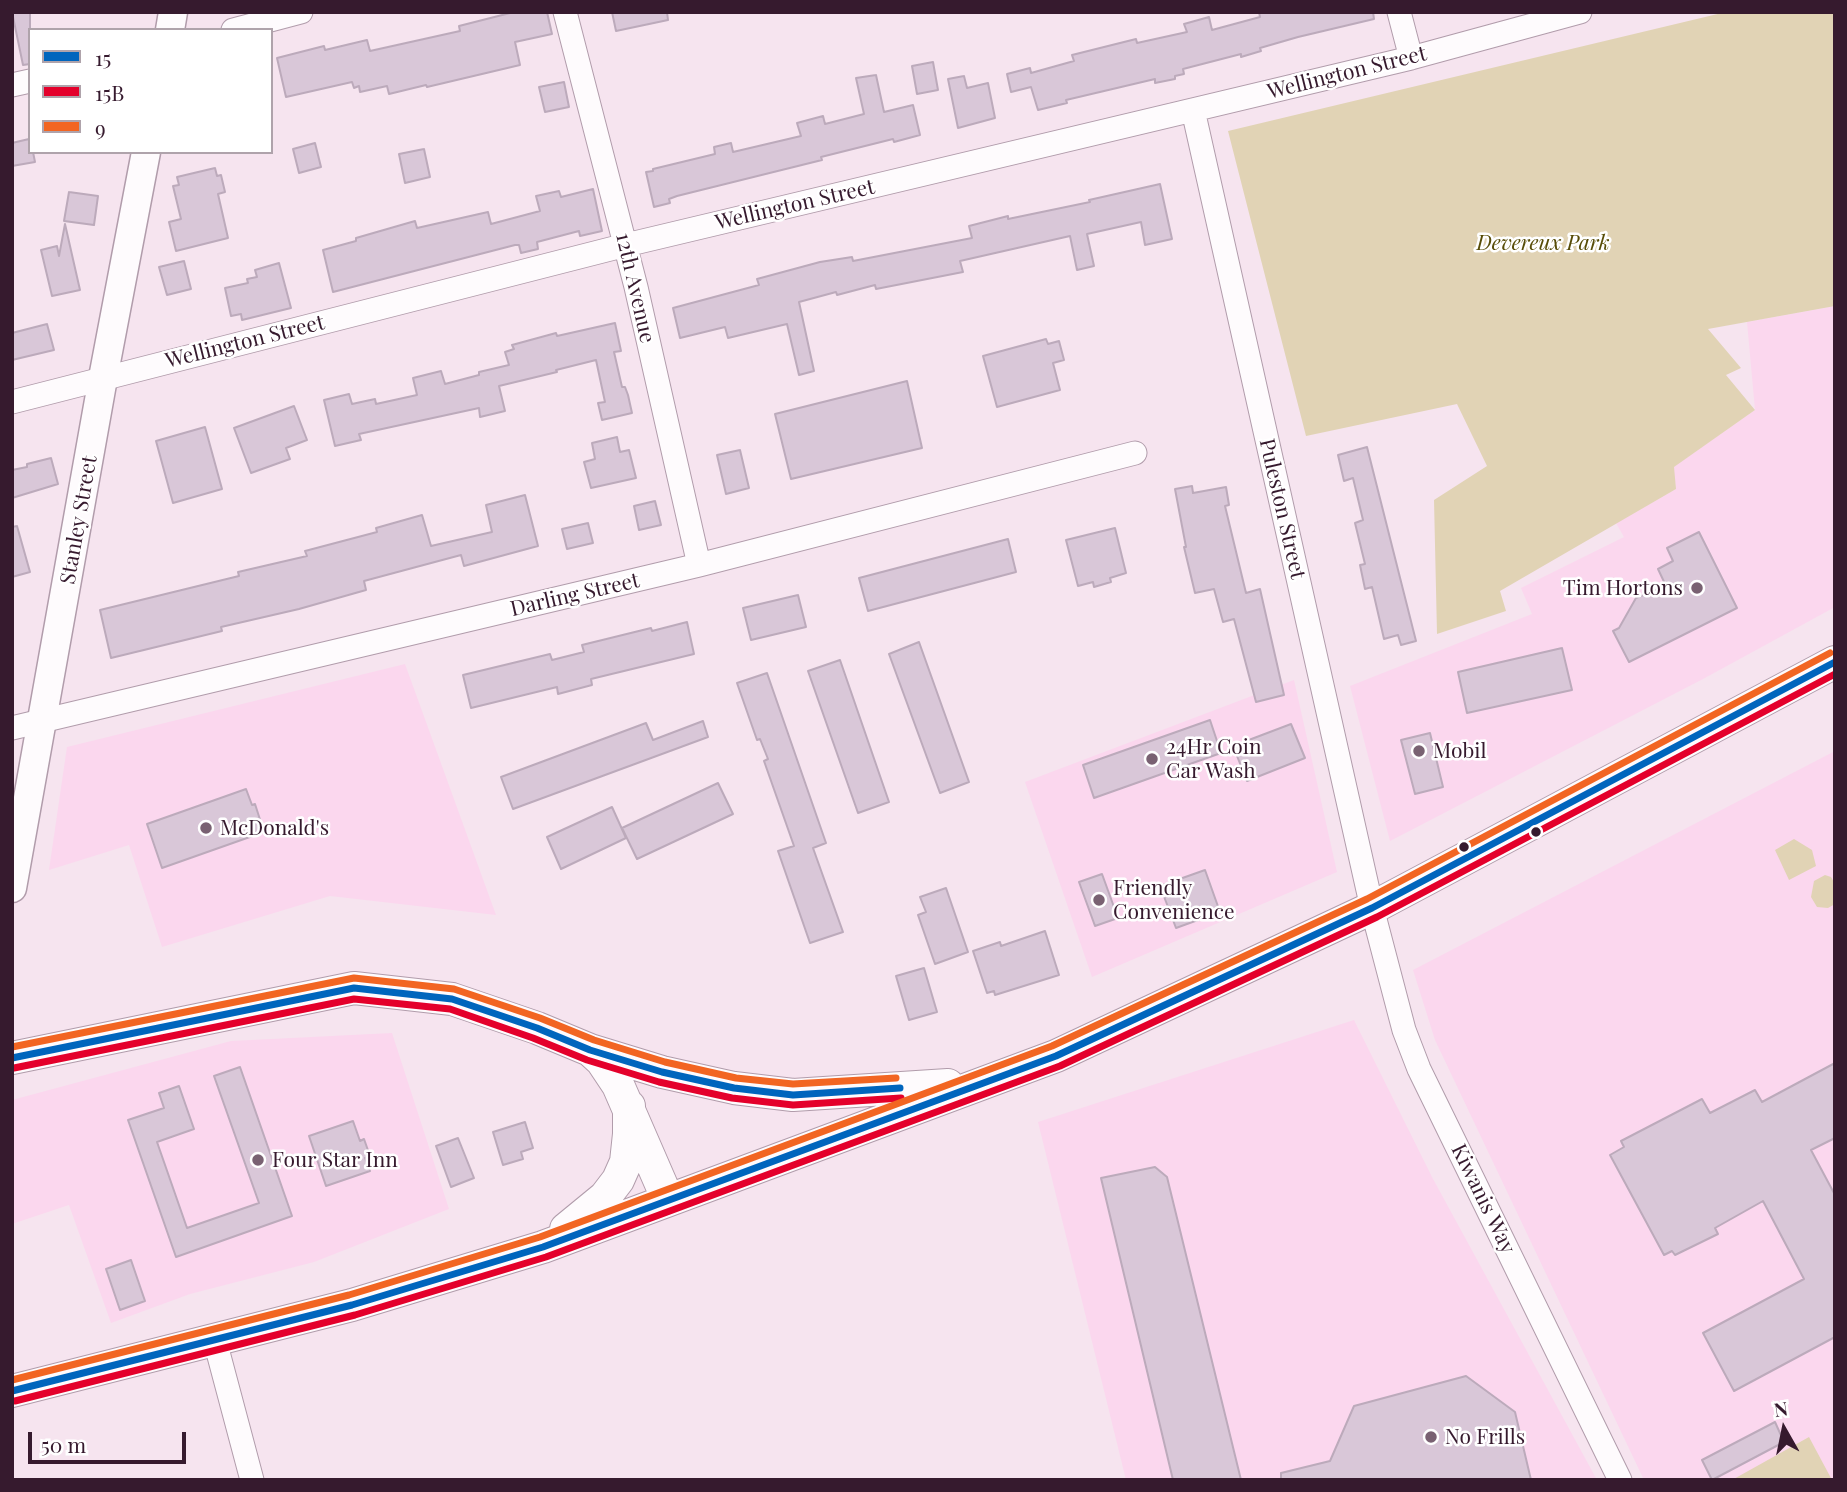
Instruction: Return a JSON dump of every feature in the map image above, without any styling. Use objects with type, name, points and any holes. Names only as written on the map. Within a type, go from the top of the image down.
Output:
[{"type":"main road","points":[[12,1391],[352,1305],[543,1247],[1056,1056],[1371,908],[1835,662]]},
{"type":"main road","points":[[12,1058],[354,988],[452,999],[662,1072],[734,1088],[793,1095],[977,1084]]},
{"type":"main road","points":[[590,1049],[610,1073],[629,1106],[668,1199]]},
{"type":"main road","points":[[543,1247],[605,1197],[618,1180],[626,1162],[629,1106]]},
{"type":"street","points":[[241,28],[301,12]]},
{"type":"street","name":"12th Avenue","points":[[565,12],[626,245],[699,565]]},
{"type":"street","points":[[1399,12],[1411,58]]},
{"type":"street","name":"Wellington Street","points":[[12,402],[626,245],[1411,58],[1580,12]]},
{"type":"street","name":"Puleston Street","points":[[1193,110],[1371,908]]},
{"type":"street","name":"Stanley Street","points":[[12,888],[146,154]]},
{"type":"street","name":"Darling Street","points":[[12,727],[699,565],[1135,453]]},
{"type":"street","name":"Kiwanis Way","points":[[1371,908],[1404,1030],[1419,1069],[1620,1480]]},
{"type":"street","points":[[215,1341],[252,1480]]},
{"type":"shaded area","points":[[1835,306],[1835,607],[1703,679],[1390,841],[1350,686],[1532,614],[1521,588],[1624,537],[1616,523],[1676,489],[1673,467],[1755,410],[1747,322]]},
{"type":"shaded area","points":[[405,664],[496,915],[330,896],[162,947],[129,845],[49,870],[67,747]]},
{"type":"shaded area","points":[[1294,680],[1337,872],[1092,977],[1025,782]]},
{"type":"shaded area","points":[[1835,751],[1835,1480],[1644,1480],[1435,1040],[1413,970]]},
{"type":"shaded area","points":[[1354,1020],[1432,1177],[1597,1480],[1126,1480],[1038,1122]]},
{"type":"shaded area","points":[[392,1033],[449,1209],[314,1262],[190,1294],[111,1323],[69,1205],[12,1224],[12,1100],[231,1041]]},
{"type":"green space","name":"Devereux Park","points":[[1726,12],[1835,12],[1835,306],[1708,329],[1741,368],[1726,375],[1755,410],[1674,467],[1676,489],[1500,591],[1506,611],[1437,634],[1434,500],[1487,466],[1457,404],[1306,436],[1228,131]]},
{"type":"green space","points":[[1794,839],[1812,850],[1816,866],[1789,880],[1775,850]]},
{"type":"green space","points":[[1825,875],[1831,877],[1835,884],[1835,904],[1828,908],[1817,907],[1811,897],[1814,881]]},
{"type":"green space","points":[[1809,1437],[1832,1480],[1732,1480]]},
{"type":"building","points":[[12,12],[30,12],[28,64],[23,65]]},
{"type":"building","points":[[514,12],[547,12],[552,34],[515,42],[520,65],[389,94],[387,86],[360,92],[359,86],[354,88],[352,82],[286,97],[277,58],[324,46],[325,50],[367,40],[370,51],[460,31],[459,26]]},
{"type":"building","points":[[612,12],[667,12],[668,20],[616,31]]},
{"type":"building","points":[[1259,12],[1373,12],[1374,19],[1298,37],[1260,48],[1261,51],[1241,57],[1241,54],[1183,69],[1184,74],[1175,76],[1175,79],[1155,83],[1155,79],[1066,100],[1067,103],[1038,110],[1031,87],[1011,92],[1007,74],[1030,68],[1031,73],[1074,61],[1072,55],[1136,39],[1137,43],[1187,32],[1184,24],[1209,17],[1212,30],[1260,17]]},
{"type":"building","points":[[933,62],[938,90],[917,94],[912,66]]},
{"type":"building","points":[[876,75],[884,112],[913,105],[920,135],[821,157],[822,160],[677,196],[669,199],[670,203],[654,207],[646,172],[715,154],[714,147],[731,143],[733,152],[801,136],[797,123],[823,116],[825,124],[864,114],[856,78]]},
{"type":"building","points":[[964,76],[967,88],[988,83],[995,118],[958,128],[948,79]]},
{"type":"building","points":[[564,82],[569,107],[545,112],[539,87]]},
{"type":"building","points":[[28,139],[28,154],[33,154],[35,162],[12,166],[12,143]]},
{"type":"building","points":[[315,143],[321,167],[299,173],[293,149]]},
{"type":"building","points":[[424,149],[430,177],[405,183],[399,154]]},
{"type":"building","points":[[215,168],[217,176],[221,175],[225,192],[218,194],[228,238],[176,251],[169,222],[181,219],[173,186],[179,185],[177,177]]},
{"type":"building","points":[[1160,184],[1172,239],[1145,245],[1141,222],[1087,234],[1094,266],[1077,270],[1070,236],[960,261],[963,272],[876,289],[875,285],[837,295],[836,292],[799,302],[814,371],[799,375],[787,324],[728,338],[725,327],[680,338],[673,308],[759,285],[757,279],[820,262],[852,257],[853,261],[972,238],[969,226],[1008,216],[1008,219],[1090,202],[1089,200]]},
{"type":"building","points":[[593,189],[602,231],[580,236],[579,231],[537,242],[538,249],[521,253],[519,245],[515,245],[333,292],[323,250],[415,221],[417,228],[488,212],[491,224],[540,211],[536,196],[559,191],[561,197]]},
{"type":"building","points":[[69,192],[98,196],[94,225],[64,221]]},
{"type":"building","points":[[65,224],[80,290],[52,296],[41,250],[57,246],[59,256]]},
{"type":"building","points":[[184,261],[191,289],[167,295],[159,267]]},
{"type":"building","points":[[279,263],[291,308],[242,320],[241,314],[231,316],[225,288],[248,283],[247,279],[257,277],[255,270]]},
{"type":"building","points":[[615,323],[621,351],[614,352],[622,387],[625,387],[632,413],[602,420],[598,403],[605,402],[596,360],[499,386],[505,411],[480,417],[479,408],[359,434],[361,440],[335,446],[324,400],[349,394],[352,404],[375,399],[376,404],[417,395],[413,378],[441,371],[445,384],[479,375],[479,372],[509,365],[505,352],[514,349],[512,345],[556,333],[557,336]]},
{"type":"building","points":[[47,324],[54,350],[12,360],[12,333]]},
{"type":"building","points":[[1046,339],[1048,344],[1059,341],[1064,360],[1053,363],[1060,390],[997,407],[983,356]]},
{"type":"building","points":[[907,381],[922,448],[791,479],[775,414]]},
{"type":"building","points":[[294,406],[307,440],[286,448],[290,459],[251,473],[234,428]]},
{"type":"building","points":[[205,427],[222,489],[173,503],[156,441]]},
{"type":"building","points":[[617,437],[620,452],[629,450],[636,478],[591,488],[584,462],[595,459],[592,443]]},
{"type":"building","points":[[1367,447],[1416,641],[1401,645],[1398,635],[1384,639],[1372,587],[1365,589],[1360,565],[1365,564],[1355,523],[1363,520],[1353,478],[1344,481],[1338,455]]},
{"type":"building","points":[[740,450],[749,488],[726,494],[717,455]]},
{"type":"building","points":[[51,458],[58,484],[12,498],[12,470]]},
{"type":"building","points":[[1192,486],[1193,493],[1226,487],[1229,505],[1225,506],[1246,593],[1260,589],[1284,695],[1256,702],[1234,619],[1223,622],[1214,589],[1195,593],[1184,547],[1175,489]]},
{"type":"building","points":[[525,495],[538,546],[464,566],[461,555],[364,581],[366,590],[221,627],[222,631],[111,658],[100,610],[239,576],[238,572],[307,556],[305,551],[377,532],[376,528],[422,515],[431,546],[492,532],[486,505]]},
{"type":"building","points":[[655,501],[661,525],[639,530],[634,506]]},
{"type":"building","points":[[588,523],[593,543],[567,549],[562,529]]},
{"type":"building","points":[[17,526],[30,572],[12,577],[12,527]]},
{"type":"building","points":[[1115,528],[1126,573],[1110,578],[1111,582],[1094,587],[1093,582],[1078,586],[1066,540]]},
{"type":"building","points":[[1699,532],[1737,608],[1629,662],[1613,631],[1619,628],[1636,598],[1666,586],[1658,569],[1673,561],[1667,548]]},
{"type":"building","points":[[1008,539],[1016,572],[868,611],[859,578]]},
{"type":"building","points":[[798,595],[806,627],[751,640],[743,608]]},
{"type":"building","points":[[687,622],[694,654],[591,679],[592,685],[558,694],[557,687],[471,708],[463,675],[550,654],[552,660],[584,652],[582,645]]},
{"type":"building","points":[[919,642],[969,782],[940,793],[889,654]]},
{"type":"building","points":[[1562,648],[1572,690],[1467,713],[1458,672]]},
{"type":"building","points":[[840,660],[889,802],[858,813],[808,671]]},
{"type":"building","points":[[767,673],[826,843],[813,848],[843,932],[810,943],[778,851],[794,846],[764,761],[768,759],[760,739],[757,740],[737,683]]},
{"type":"building","name":"24Hr Coin Car Wash","points":[[1210,720],[1221,753],[1094,798],[1083,765]]},
{"type":"building","points":[[703,721],[708,737],[513,809],[501,777],[646,723],[653,740]]},
{"type":"building","points":[[1291,724],[1305,758],[1247,781],[1233,746]]},
{"type":"building","points":[[1430,733],[1443,787],[1415,794],[1401,740]]},
{"type":"building","points":[[718,783],[733,814],[637,859],[622,828]]},
{"type":"building","name":"McDonald's","points":[[246,789],[252,805],[255,804],[264,832],[162,868],[147,824]]},
{"type":"building","points":[[612,807],[626,838],[561,869],[547,837]]},
{"type":"building","points":[[1205,870],[1220,912],[1176,928],[1160,886]]},
{"type":"building","name":"Friendly Convenience","points":[[1102,874],[1118,918],[1095,926],[1079,882]]},
{"type":"building","points":[[946,888],[968,952],[935,964],[918,915],[926,912],[920,897]]},
{"type":"building","points":[[1045,931],[1059,975],[995,995],[994,991],[987,993],[973,951],[1000,942],[1001,946]]},
{"type":"building","points":[[924,968],[937,1012],[909,1020],[896,976]]},
{"type":"building","points":[[1835,1063],[1835,1138],[1811,1150],[1835,1195],[1835,1337],[1734,1391],[1703,1333],[1804,1279],[1763,1201],[1715,1228],[1718,1234],[1675,1255],[1672,1251],[1664,1255],[1610,1155],[1624,1147],[1621,1141],[1702,1099],[1710,1113],[1755,1090],[1762,1102]]},
{"type":"building","name":"Four Star Inn","points":[[240,1067],[292,1216],[176,1257],[128,1120],[164,1108],[159,1093],[179,1086],[194,1129],[157,1142],[187,1228],[259,1203],[214,1076]]},
{"type":"building","points":[[353,1121],[360,1141],[364,1139],[370,1156],[365,1158],[370,1171],[326,1186],[309,1136]]},
{"type":"building","points":[[525,1122],[533,1148],[521,1152],[523,1159],[503,1165],[493,1132]]},
{"type":"building","points":[[458,1138],[474,1178],[451,1187],[436,1146]]},
{"type":"building","points":[[1155,1167],[1167,1177],[1241,1480],[1173,1480],[1101,1178]]},
{"type":"building","points":[[131,1260],[145,1301],[120,1310],[106,1269]]},
{"type":"building","name":"No Frills","points":[[1466,1376],[1515,1412],[1531,1480],[1281,1480],[1281,1473],[1330,1461],[1354,1406]]},
{"type":"building","points":[[1775,1422],[1784,1442],[1712,1480],[1702,1460]]},
{"type":"transit line","name":"9","points":[[12,1380],[349,1295],[540,1237],[1052,1046],[1367,899],[1830,653]]},
{"type":"transit line","name":"15","points":[[12,1391],[352,1305],[543,1247],[1056,1056],[1372,908],[1835,662]]},
{"type":"transit line","name":"15B","points":[[15,1401],[355,1315],[546,1257],[1060,1066],[1377,917],[1835,674]]},
{"type":"transit line","name":"9","points":[[12,1047],[354,978],[454,989],[540,1018],[594,1040],[665,1062],[736,1078],[793,1084],[896,1078]]},
{"type":"transit line","name":"15","points":[[12,1058],[354,988],[452,999],[537,1028],[590,1050],[662,1072],[734,1088],[793,1095],[900,1088]]},
{"type":"transit line","name":"15B","points":[[14,1068],[354,999],[450,1009],[587,1060],[659,1082],[732,1098],[793,1105],[901,1098]]},
{"type":"place","name":"Tim Hortons","points":[[1697,588]]},
{"type":"place","name":"Mobil","points":[[1419,751]]},
{"type":"place","name":"24Hr Coin Car Wash","points":[[1152,759]]},
{"type":"place","name":"McDonald's","points":[[206,828]]},
{"type":"place","name":"Friendly Convenience","points":[[1099,900]]},
{"type":"place","name":"Four Star Inn","points":[[258,1160]]},
{"type":"place","name":"No Frills","points":[[1431,1437]]}]
